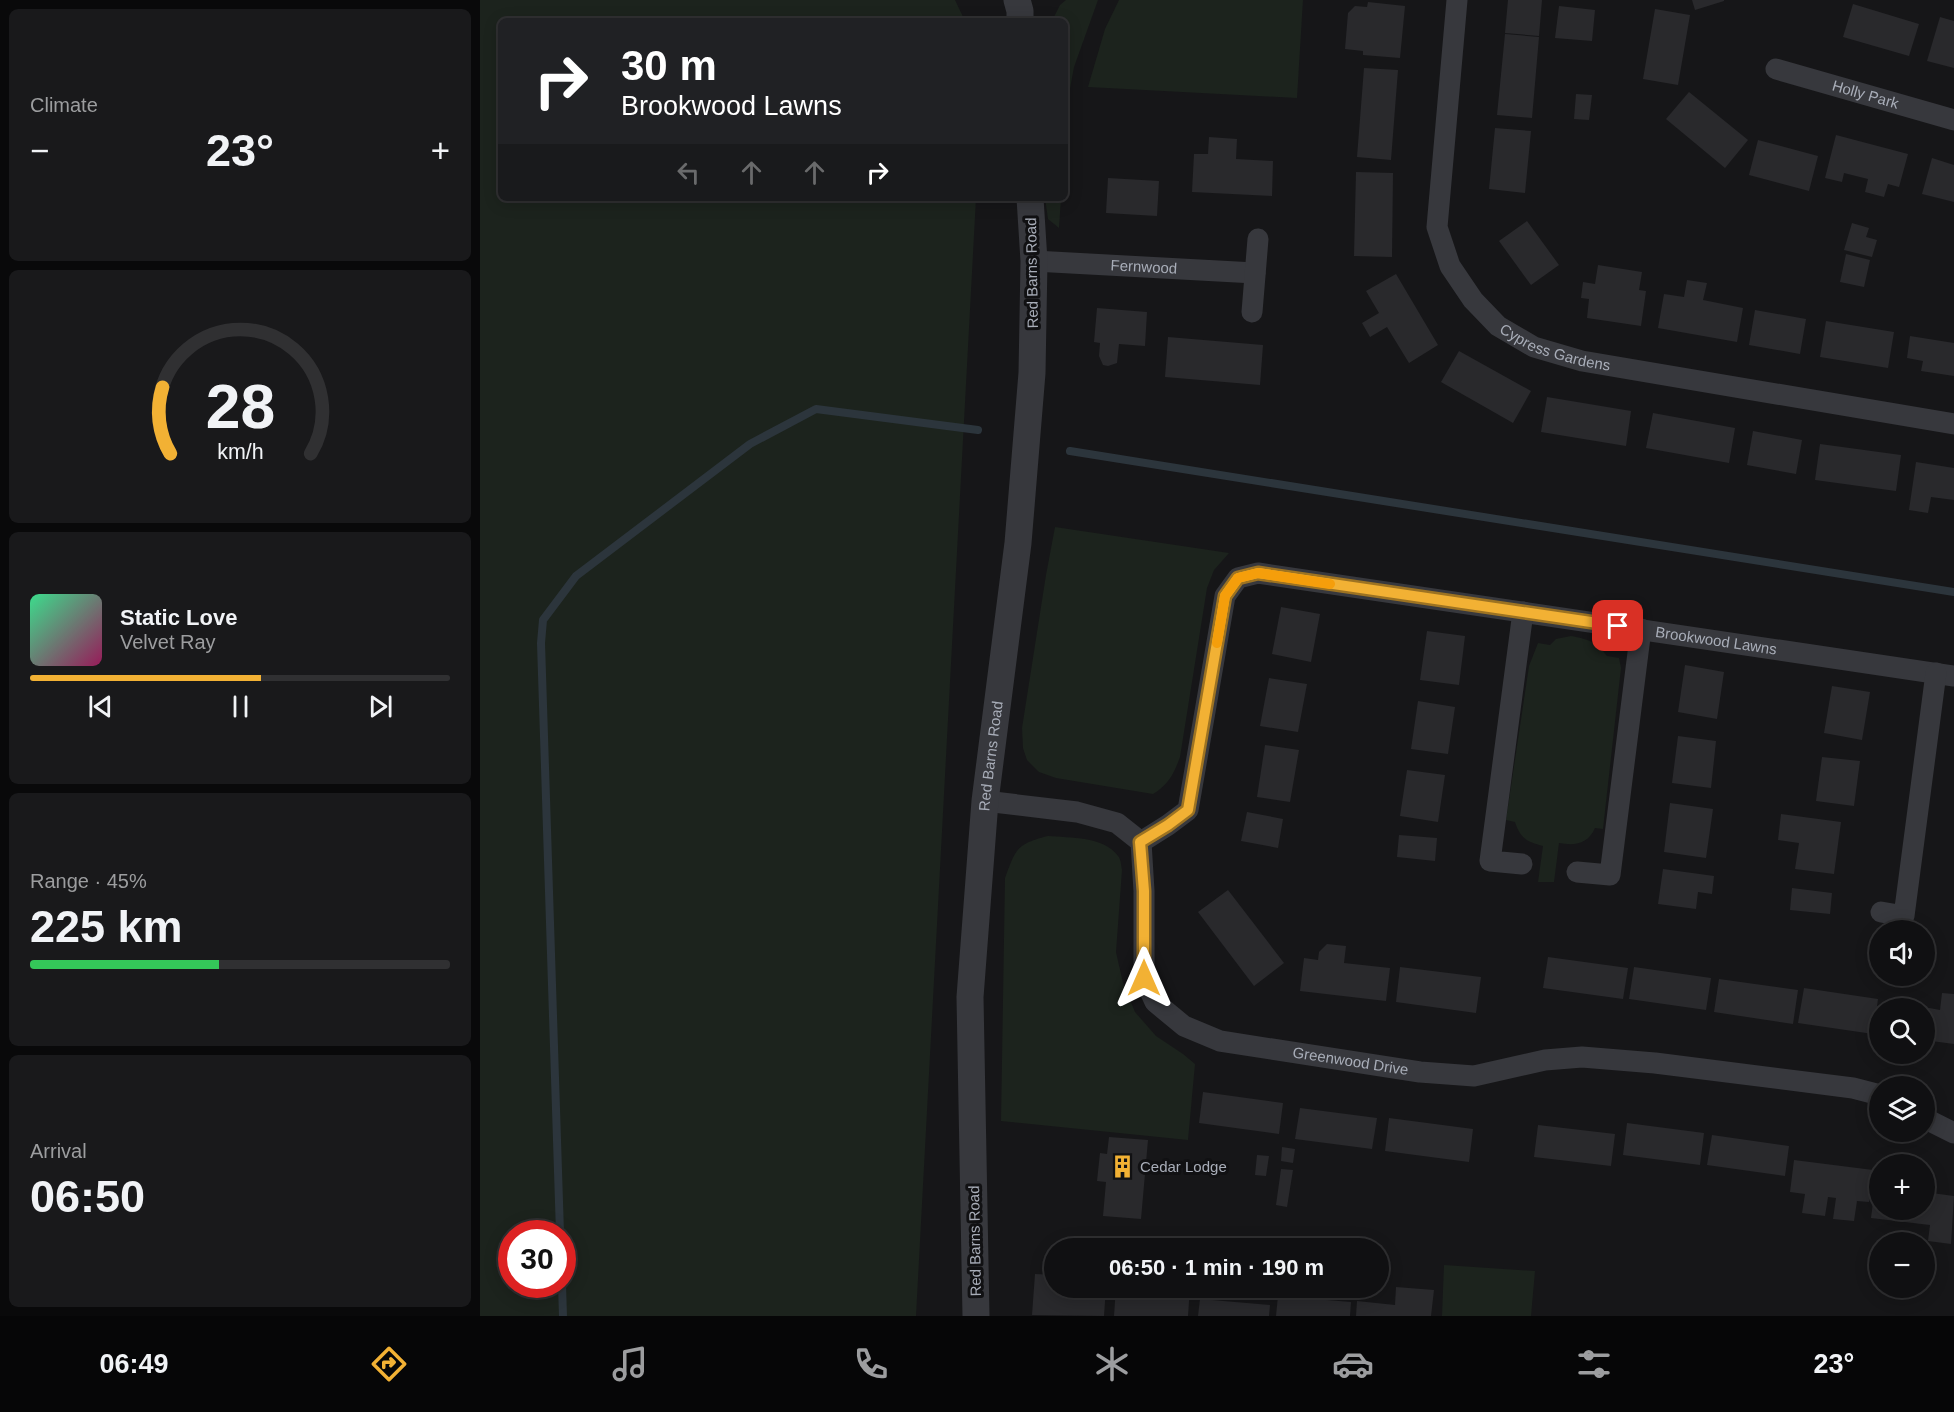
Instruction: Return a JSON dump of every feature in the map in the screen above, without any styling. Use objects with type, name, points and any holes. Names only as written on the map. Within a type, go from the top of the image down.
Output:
[{"type":"street","points":[[1017,0],[1020,18]]},
{"type":"street","name":"Cypress Gardens","points":[[1457,0],[1437,227],[1450,267],[1473,300],[1498,326],[1534,348],[1582,361],[1954,424]]},
{"type":"street","name":"Holly Park","points":[[1776,69],[1954,120]]},
{"type":"street","name":"Red Barns Road","points":[[976,1316],[970,997],[985,801],[1018,543],[1032,373],[1034,261],[1030,201]]},
{"type":"street","points":[[1252,312],[1258,239]]},
{"type":"street","name":"Fernwood","points":[[1034,261],[1255,273]]},
{"type":"street","name":"Brookwood Lawns","points":[[1140,842],[1188,810],[1225,596],[1238,578],[1258,573],[1945,675]]},
{"type":"street","points":[[1522,864],[1490,861],[1523,612]]},
{"type":"street","points":[[1577,872],[1610,875],[1641,629]]},
{"type":"street","points":[[1881,912],[1904,916],[1945,675]]},
{"type":"street","points":[[985,801],[1077,812],[1117,823],[1140,842]]},
{"type":"street","name":"Greenwood Drive","points":[[1140,842],[1144,891],[1144,978],[1155,1002],[1184,1026],[1220,1041],[1420,1072],[1474,1076],[1545,1060],[1582,1057],[1655,1063],[1853,1088],[1869,1092]]},
{"type":"street","points":[[1935,1124],[1954,1133]]},
{"type":"shaded area","points":[[480,0],[955,0],[964,18],[498,18],[498,201],[976,201],[916,1316],[480,1316]]},
{"type":"shaded area","points":[[1066,0],[1098,0],[1074,67],[1068,100],[1068,18],[1054,18],[1060,5]]},
{"type":"shaded area","points":[[1119,0],[1303,0],[1297,98],[1088,87],[1105,29]]},
{"type":"shaded area","points":[[1045,201],[1061,201],[1059,228],[1048,219]]},
{"type":"shaded area","points":[[1055,527],[1229,553],[1214,570],[1207,588],[1180,757],[1170,778],[1153,794],[1056,778],[1039,772],[1027,760],[1023,748],[1022,728]]},
{"type":"shaded area","points":[[1571,636],[1592,642],[1600,647],[1607,656],[1619,658],[1621,668],[1603,829],[1595,828],[1589,838],[1580,843],[1559,843],[1554,882],[1538,882],[1543,846],[1525,838],[1519,832],[1515,822],[1506,820],[1529,666],[1538,643],[1550,645],[1556,639]]},
{"type":"shaded area","points":[[1048,836],[1096,841],[1112,849],[1120,859],[1122,870],[1116,952],[1123,983],[1135,1012],[1156,1036],[1195,1064],[1188,1140],[1001,1121],[1005,878],[1015,854],[1023,845]]},
{"type":"shaded area","points":[[1444,1265],[1535,1271],[1531,1316],[1442,1316]]},
{"type":"building","points":[[1508,0],[1542,0],[1539,36],[1505,33]]},
{"type":"building","points":[[1692,0],[1724,0],[1724,1],[1695,10]]},
{"type":"building","points":[[1368,2],[1405,6],[1400,58],[1363,55],[1363,51],[1345,49],[1348,13],[1355,6],[1367,7]]},
{"type":"building","points":[[1853,4],[1919,24],[1909,56],[1843,37]]},
{"type":"building","points":[[1559,6],[1595,10],[1592,41],[1555,38]]},
{"type":"building","points":[[1655,9],[1690,15],[1678,85],[1643,79]]},
{"type":"building","points":[[1940,17],[1954,21],[1954,68],[1927,61]]},
{"type":"building","points":[[1505,34],[1539,37],[1532,118],[1497,115]]},
{"type":"building","points":[[1364,68],[1398,70],[1391,160],[1357,157]]},
{"type":"building","points":[[1689,92],[1748,140],[1725,168],[1666,119]]},
{"type":"building","points":[[1576,94],[1592,95],[1589,120],[1574,119]]},
{"type":"building","points":[[1495,128],[1531,131],[1525,193],[1489,189]]},
{"type":"building","points":[[1836,135],[1908,154],[1899,187],[1888,184],[1884,197],[1865,192],[1868,179],[1844,173],[1842,182],[1825,178]]},
{"type":"building","points":[[1209,137],[1237,139],[1236,159],[1273,161],[1272,196],[1192,192],[1194,154],[1208,154]]},
{"type":"building","points":[[1758,140],[1818,156],[1809,191],[1749,175]]},
{"type":"building","points":[[1932,158],[1954,165],[1954,202],[1922,194]]},
{"type":"building","points":[[1356,172],[1393,173],[1392,257],[1354,256]]},
{"type":"building","points":[[1108,178],[1159,181],[1157,216],[1106,213]]},
{"type":"building","points":[[1527,221],[1559,265],[1531,285],[1499,241]]},
{"type":"building","points":[[1852,223],[1869,228],[1866,237],[1877,240],[1872,257],[1844,250]]},
{"type":"building","points":[[1846,254],[1870,260],[1864,287],[1840,282]]},
{"type":"building","points":[[1598,265],[1642,272],[1639,290],[1646,291],[1641,326],[1587,318],[1589,299],[1581,298],[1583,282],[1595,284]]},
{"type":"building","points":[[1396,274],[1438,345],[1409,363],[1387,327],[1370,337],[1362,323],[1379,313],[1366,291]]},
{"type":"building","points":[[1687,280],[1707,283],[1703,300],[1743,308],[1737,342],[1658,328],[1664,294],[1684,297]]},
{"type":"building","points":[[1097,308],[1147,312],[1145,346],[1119,344],[1117,363],[1103,365],[1099,356],[1100,343],[1094,342]]},
{"type":"building","points":[[1755,310],[1806,319],[1800,354],[1749,345]]},
{"type":"building","points":[[1826,321],[1894,332],[1888,368],[1820,357]]},
{"type":"building","points":[[1910,336],[1954,343],[1954,376],[1921,371],[1923,361],[1907,358]]},
{"type":"building","points":[[1168,337],[1263,345],[1260,385],[1165,377]]},
{"type":"building","points":[[1459,351],[1531,391],[1513,423],[1441,382]]},
{"type":"building","points":[[1547,397],[1631,411],[1626,446],[1541,432]]},
{"type":"building","points":[[1653,413],[1735,428],[1729,463],[1646,448]]},
{"type":"building","points":[[1753,431],[1802,440],[1796,474],[1747,465]]},
{"type":"building","points":[[1820,444],[1901,455],[1896,491],[1815,480]]},
{"type":"building","points":[[1916,462],[1954,468],[1954,500],[1931,497],[1928,513],[1909,510]]},
{"type":"building","points":[[1281,607],[1320,614],[1311,662],[1272,654]]},
{"type":"building","points":[[1427,631],[1465,636],[1459,685],[1420,680]]},
{"type":"building","points":[[1685,665],[1724,672],[1717,719],[1678,712]]},
{"type":"building","points":[[1269,678],[1307,684],[1298,732],[1260,726]]},
{"type":"building","points":[[1832,686],[1870,692],[1862,740],[1824,733]]},
{"type":"building","points":[[1418,701],[1455,707],[1448,754],[1411,749]]},
{"type":"building","points":[[1678,736],[1716,741],[1711,788],[1672,783]]},
{"type":"building","points":[[1265,745],[1299,750],[1290,802],[1257,797]]},
{"type":"building","points":[[1822,757],[1860,761],[1854,806],[1816,801]]},
{"type":"building","points":[[1407,770],[1445,775],[1438,822],[1400,816]]},
{"type":"building","points":[[1670,803],[1713,809],[1706,858],[1664,852]]},
{"type":"building","points":[[1247,812],[1283,819],[1278,848],[1241,841]]},
{"type":"building","points":[[1781,814],[1841,822],[1834,874],[1795,869],[1799,843],[1778,840]]},
{"type":"building","points":[[1399,835],[1437,838],[1435,861],[1397,857]]},
{"type":"building","points":[[1663,869],[1714,876],[1712,894],[1698,892],[1696,909],[1658,904]]},
{"type":"building","points":[[1792,888],[1832,893],[1830,914],[1790,910]]},
{"type":"building","points":[[1228,890],[1284,963],[1254,986],[1198,912]]},
{"type":"building","points":[[1327,944],[1346,946],[1344,963],[1390,968],[1386,1001],[1300,991],[1304,958],[1318,960],[1319,952]]},
{"type":"building","points":[[1548,957],[1628,968],[1623,999],[1543,988]]},
{"type":"building","points":[[1400,967],[1481,977],[1476,1013],[1396,1002]]},
{"type":"building","points":[[1634,967],[1711,978],[1706,1010],[1629,999]]},
{"type":"building","points":[[1719,979],[1798,990],[1793,1024],[1714,1012]]},
{"type":"building","points":[[1804,988],[1871,998],[1869,998],[1869,1033],[1798,1023]]},
{"type":"building","points":[[1942,993],[1954,994],[1954,1044],[1935,1041],[1935,1009],[1940,1010]]},
{"type":"building","points":[[1203,1092],[1283,1103],[1279,1134],[1199,1123]]},
{"type":"building","points":[[1300,1108],[1377,1118],[1372,1149],[1295,1139]]},
{"type":"building","points":[[1389,1118],[1473,1129],[1469,1162],[1385,1151]]},
{"type":"building","points":[[1627,1123],[1704,1133],[1700,1165],[1623,1155]]},
{"type":"building","points":[[1538,1125],[1615,1134],[1611,1166],[1534,1157]]},
{"type":"building","points":[[1712,1135],[1789,1146],[1785,1176],[1707,1165]]},
{"type":"building","name":"Cedar Lodge","points":[[1109,1137],[1148,1140],[1141,1219],[1103,1216],[1106,1182],[1097,1181],[1100,1153],[1107,1154]]},
{"type":"building","points":[[1282,1147],[1295,1149],[1293,1163],[1281,1161]]},
{"type":"building","points":[[1257,1155],[1269,1156],[1266,1176],[1255,1175]]},
{"type":"building","points":[[1794,1160],[1869,1169],[1869,1202],[1857,1201],[1854,1221],[1833,1219],[1836,1198],[1828,1197],[1825,1216],[1802,1213],[1805,1194],[1790,1192]]},
{"type":"building","points":[[1281,1169],[1293,1170],[1287,1207],[1276,1205]]},
{"type":"building","points":[[1935,1193],[1954,1196],[1951,1244],[1935,1242],[1935,1232],[1929,1232],[1930,1225],[1888,1220],[1935,1220]]},
{"type":"building","points":[[1035,1274],[1044,1274],[1044,1298],[1105,1298],[1104,1316],[1032,1315]]},
{"type":"building","points":[[1396,1287],[1434,1290],[1431,1316],[1356,1316],[1357,1301],[1395,1305]]},
{"type":"building","points":[[1115,1298],[1189,1298],[1188,1316],[1114,1316]]},
{"type":"building","points":[[1278,1298],[1351,1302],[1350,1316],[1276,1316]]},
{"type":"building","points":[[1200,1299],[1270,1305],[1269,1316],[1198,1316]]},
{"type":"waterway","points":[[560,1220],[541,643],[543,620],[576,576],[750,444],[816,409],[978,430]]},
{"type":"waterway","points":[[1070,451],[1954,592]]},
{"type":"waterway","points":[[562,1298],[563,1316]]},
{"type":"slow traffic","points":[[1217,643],[1225,596],[1238,578],[1258,573],[1330,584]]},
{"type":"place","name":"Cedar Lodge","points":[[1122,1167]]},
{"type":"route","points":[[1144,978],[1144,891],[1140,842],[1188,810],[1225,596],[1238,578],[1258,573],[1618,626]]}]
